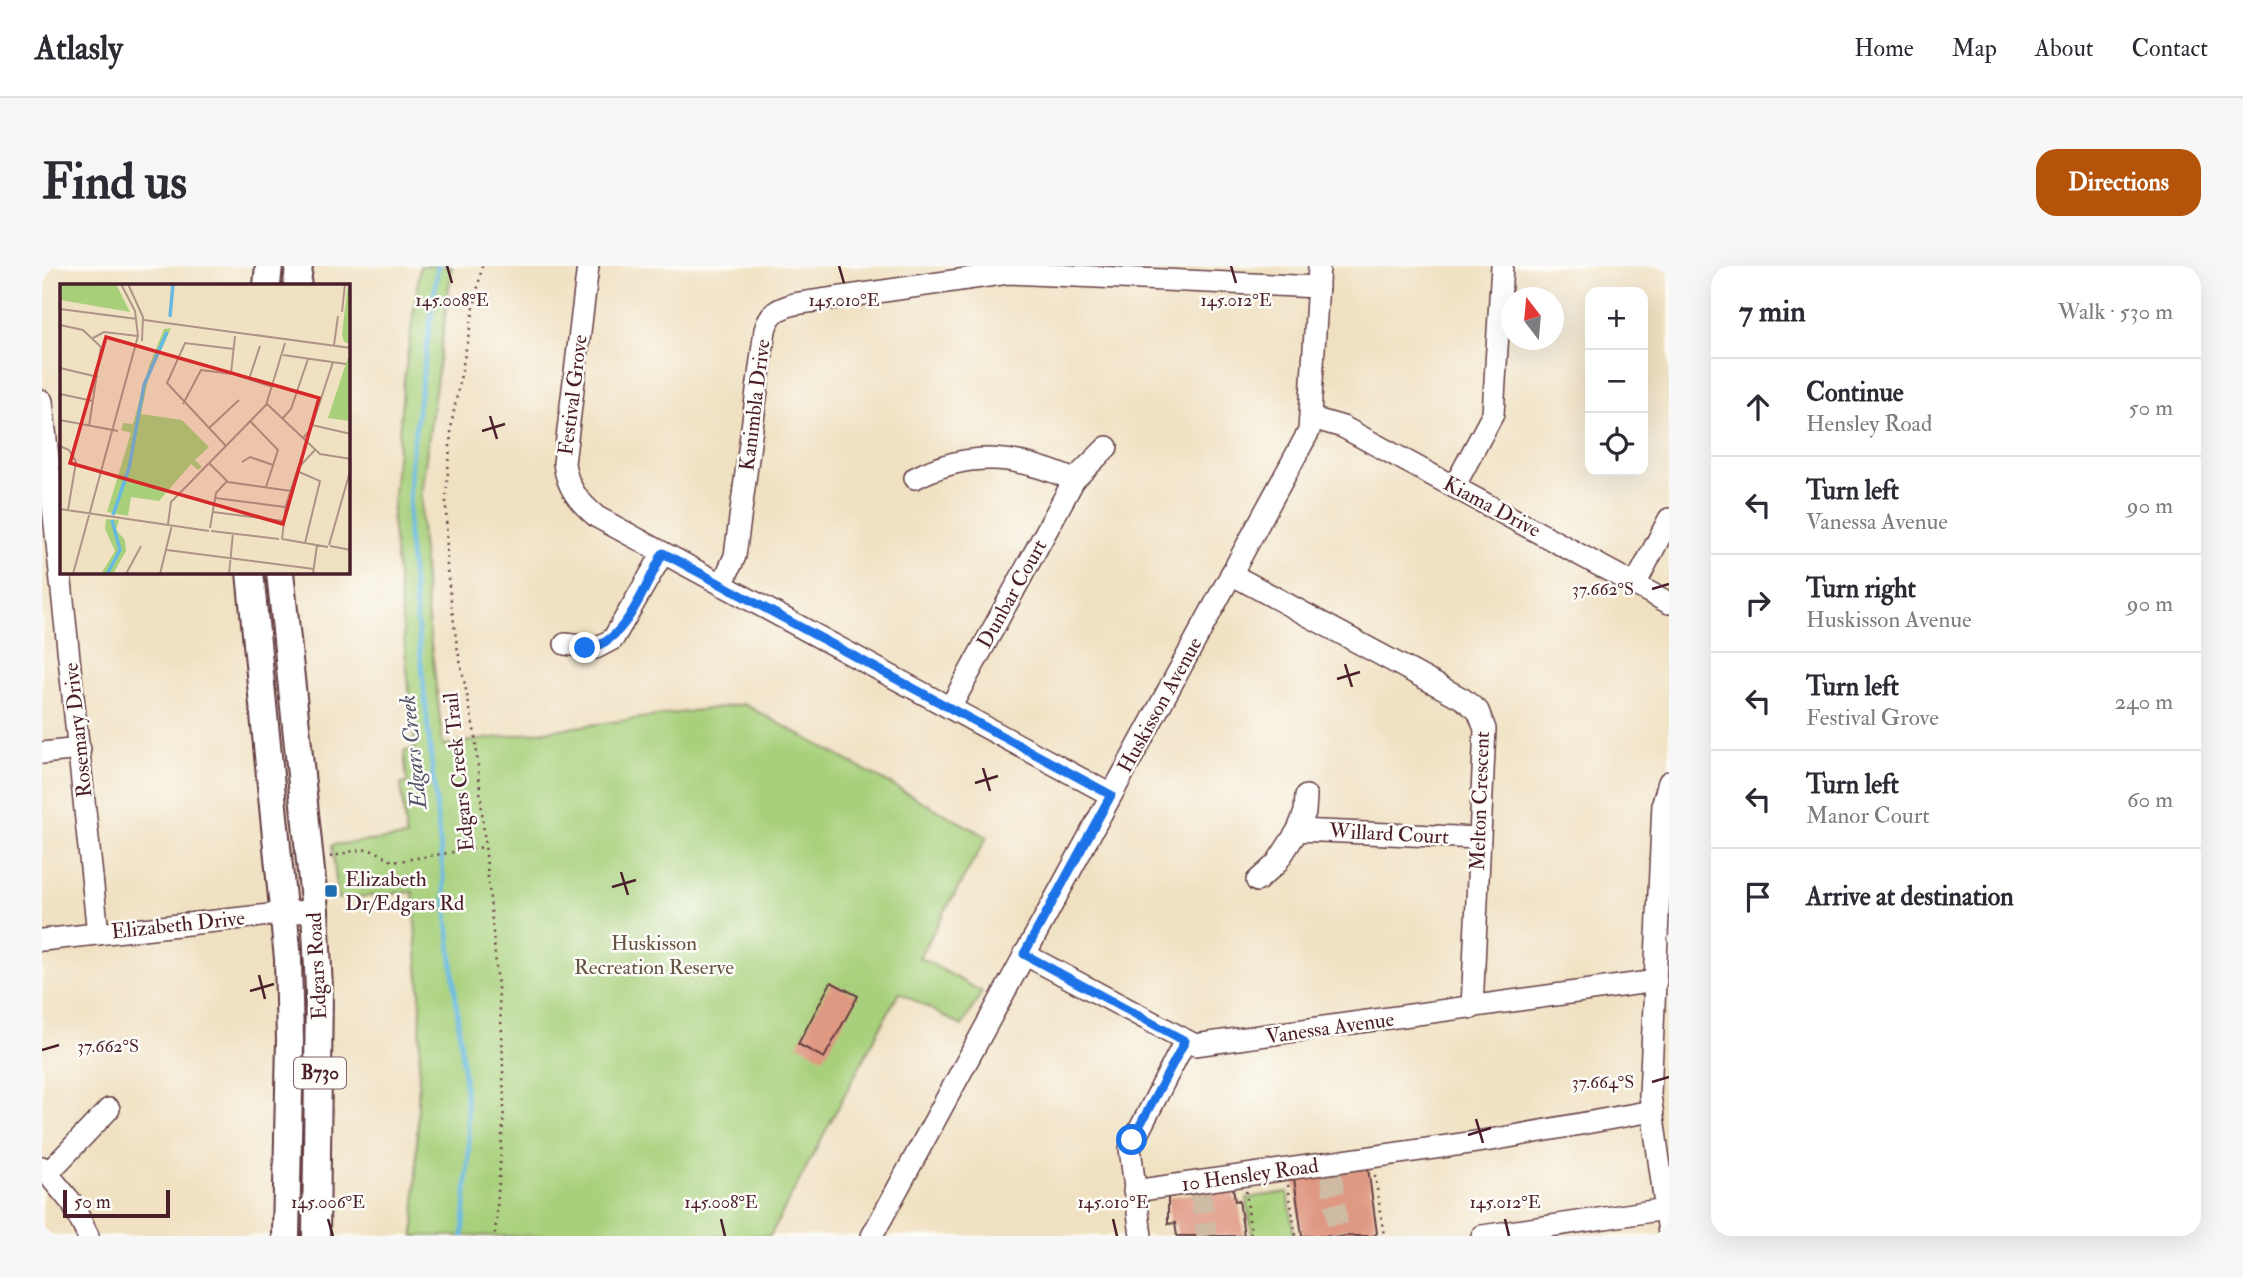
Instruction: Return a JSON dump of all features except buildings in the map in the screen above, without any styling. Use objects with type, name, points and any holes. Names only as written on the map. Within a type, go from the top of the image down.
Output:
[{"type":"main road","points":[[268,284],[269,266]]},
{"type":"main road","points":[[297,284],[299,266]]},
{"type":"main road","name":"Edgars Road","points":[[250,574],[285,913],[290,1040],[286,1236]]},
{"type":"main road","name":"Edgars Road","points":[[280,574],[315,910],[320,1053],[316,1236]]},
{"type":"street","name":"Festival Grove","points":[[588,266],[565,446],[566,475],[581,503],[597,517],[1111,795]]},
{"type":"street","points":[[1454,487],[1487,429],[1495,406],[1502,266]]},
{"type":"street","name":"Kanimbla Drive","points":[[722,585],[735,556],[765,330],[773,312],[794,304],[993,270],[1318,276]]},
{"type":"street","name":"Huskisson Avenue","points":[[872,1236],[1309,430],[1312,418],[1318,276]]},
{"type":"street","name":"Rosemary Drive","points":[[42,401],[60,568]]},
{"type":"street","name":"Kiama Drive","points":[[1312,418],[1343,427],[1669,603]]},
{"type":"street","name":"Dunbar Court","points":[[950,708],[1074,480],[1107,447]]},
{"type":"street","points":[[915,478],[949,465],[1008,459],[1038,464],[1074,480]]},
{"type":"street","points":[[1635,585],[1669,519]]},
{"type":"street","points":[[565,644],[596,648],[613,639],[663,553]]},
{"type":"street","points":[[42,570],[60,568]]},
{"type":"street","name":"Rosemary Drive","points":[[61,574],[98,934]]},
{"type":"street","name":"Melton Crescent","points":[[1231,574],[1472,704],[1482,718],[1485,729],[1472,1007]]},
{"type":"street","points":[[42,753],[80,749]]},
{"type":"street","points":[[1669,782],[1664,803],[1666,832],[1656,981],[1652,1111],[1669,1233]]},
{"type":"street","name":"Willard Court","points":[[1257,881],[1276,864],[1298,830],[1305,812],[1306,796]]},
{"type":"street","name":"Willard Court","points":[[1298,830],[1479,838]]},
{"type":"street","name":"Elizabeth Drive","points":[[42,940],[315,910]]},
{"type":"street","name":"Vanessa Avenue","points":[[1024,954],[1185,1041],[1216,1044],[1656,981]]},
{"type":"street","points":[[1141,1236],[1129,1158],[1132,1140],[1185,1041]]},
{"type":"street","points":[[88,1236],[72,1203],[45,1170],[109,1110]]},
{"type":"street","name":"10 Hensley Road","points":[[1134,1191],[1200,1187],[1330,1168],[1652,1111]]},
{"type":"street","points":[[1482,1236],[1666,1209]]},
{"type":"path","name":"Edgars Creek Trail","points":[[482,266],[452,421],[446,497],[447,570],[457,646],[475,734],[502,1032],[504,1109],[495,1236]]},
{"type":"path","points":[[310,859],[360,849],[379,851],[393,862],[484,847]]},
{"type":"path","points":[[1369,1161],[1384,1236]]},
{"type":"path","points":[[1287,1178],[1296,1236]]},
{"type":"path","points":[[1245,1185],[1251,1236]]},
{"type":"green space","name":"Huskisson Recreation Reserve","points":[[420,266],[452,266],[422,487],[421,526],[427,609],[443,745],[744,704],[987,837],[919,957],[982,992],[962,1026],[899,992],[770,1236],[414,1236],[421,1008],[413,892],[338,899],[332,845],[406,837],[401,784],[407,783],[404,751],[415,749],[392,519],[403,387]]},
{"type":"green space","points":[[1288,1192],[1294,1236],[1252,1236],[1247,1198]]},
{"type":"waterway","name":"Edgars Creek","points":[[438,266],[411,460],[408,534],[467,1106],[469,1150],[463,1236]]},
{"type":"tunnel","points":[[1331,1173],[1339,1236]]},
{"type":"tunnel","points":[[1200,1192],[1207,1236]]},
{"type":"place","name":"Elizabeth Dr/Edgars Rd","points":[[331,891]]},
{"type":"route","points":[[585,648],[596,648],[613,639],[663,553],[1111,795],[1024,954],[1185,1041],[1132,1140]]}]
